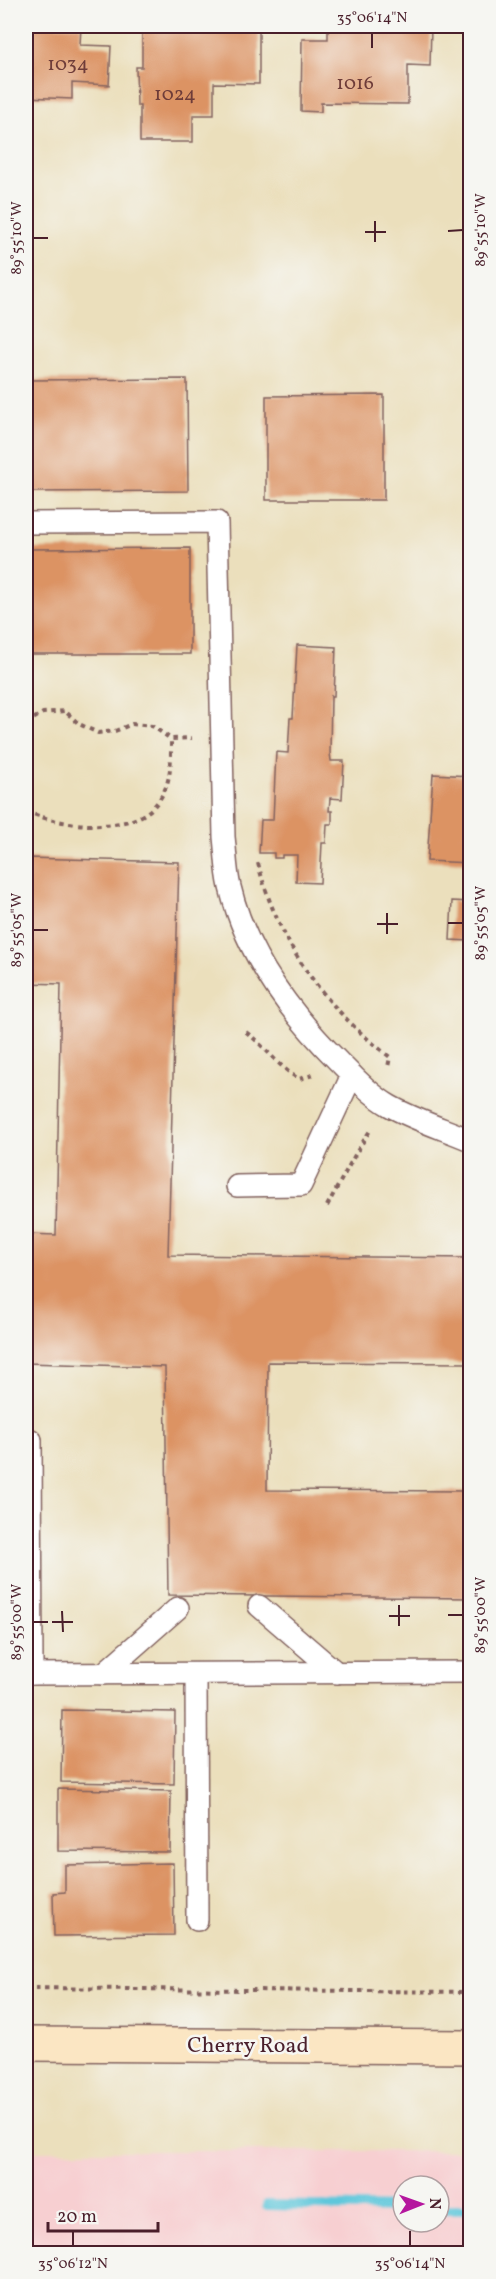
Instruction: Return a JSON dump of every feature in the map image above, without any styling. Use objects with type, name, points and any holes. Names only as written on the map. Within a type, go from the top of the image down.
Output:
[{"type":"main road","name":"Cherry Road","points":[[26,2044],[471,2047]]},
{"type":"lane","points":[[26,522],[217,522],[224,837],[230,887],[244,927],[262,967],[315,1038],[352,1075],[389,1106],[471,1140]]},
{"type":"lane","points":[[237,1186],[302,1185],[352,1075]]},
{"type":"lane","points":[[26,1440],[31,1440],[29,1674],[471,1672]]},
{"type":"lane","points":[[259,1606],[337,1673]]},
{"type":"lane","points":[[103,1674],[178,1608]]},
{"type":"lane","points":[[196,1674],[197,1920]]},
{"type":"path","points":[[26,723],[43,713],[65,711],[79,724],[98,733],[115,731],[132,724],[152,726],[171,739],[171,770],[156,805],[143,815],[121,823],[98,826],[70,823],[26,812]]},
{"type":"path","points":[[258,861],[270,903],[294,952],[339,1014],[390,1057],[376,1123],[327,1206]]},
{"type":"path","points":[[26,1988],[471,1992]]},
{"type":"shaded area","points":[[26,2151],[470,2151],[470,2253],[26,2253]]},
{"type":"building","points":[[26,26],[81,26],[80,45],[111,46],[109,85],[72,83],[72,99],[26,97]]},
{"type":"building","points":[[142,26],[259,26],[259,84],[214,83],[214,115],[193,115],[193,142],[140,142],[140,106],[137,106],[136,67],[142,67]]},
{"type":"building","points":[[328,26],[431,26],[430,66],[408,65],[408,104],[321,103],[321,112],[301,111],[302,39],[328,39]]},
{"type":"building","points":[[187,379],[188,491],[26,492],[26,380]]},
{"type":"building","points":[[384,395],[384,500],[266,500],[266,396]]},
{"type":"building","points":[[190,548],[190,654],[26,654],[26,549]]},
{"type":"building","points":[[297,645],[336,647],[334,696],[331,696],[330,753],[331,761],[344,761],[342,799],[330,798],[329,811],[332,811],[332,824],[327,824],[326,843],[322,843],[320,883],[296,882],[297,855],[282,855],[282,858],[274,858],[274,853],[259,853],[261,820],[273,820],[276,752],[288,753],[290,718],[293,718]]},
{"type":"building","points":[[433,774],[470,776],[470,863],[427,861]]},
{"type":"building","points":[[26,858],[179,862],[168,1255],[470,1258],[470,1363],[268,1362],[267,1490],[470,1491],[470,1598],[168,1595],[165,1367],[26,1363],[26,1234],[56,1235],[61,984],[26,983]]},
{"type":"building","points":[[452,901],[470,902],[470,941],[450,940]]},
{"type":"building","points":[[62,1710],[175,1712],[174,1784],[61,1782]]},
{"type":"building","points":[[58,1789],[171,1791],[170,1852],[58,1851]]},
{"type":"building","points":[[173,1863],[174,1935],[54,1936],[53,1893],[65,1892],[65,1865]]},
{"type":"waterway","points":[[267,2205],[391,2208]]},
{"type":"waterway","points":[[451,2209],[470,2209]]}]
